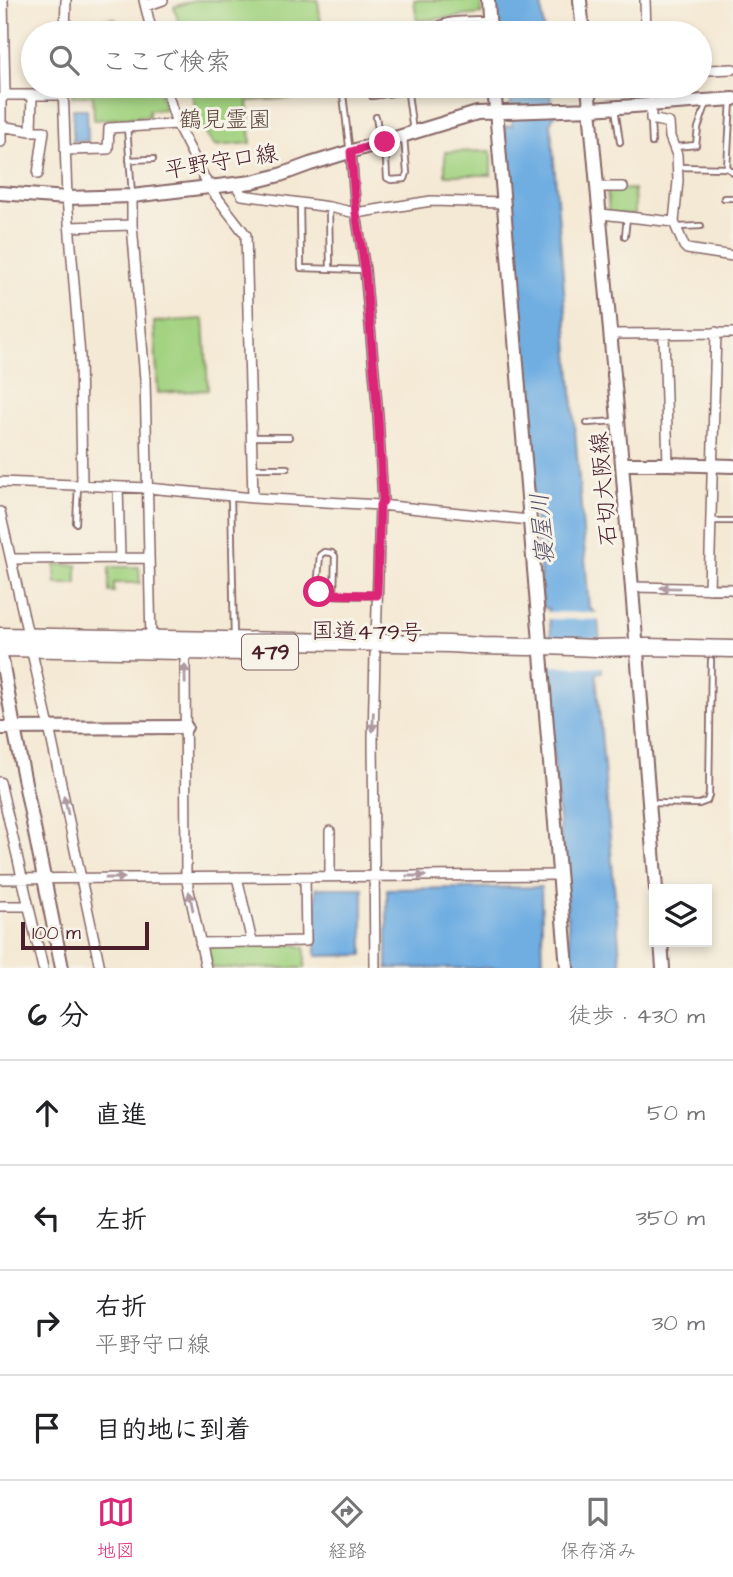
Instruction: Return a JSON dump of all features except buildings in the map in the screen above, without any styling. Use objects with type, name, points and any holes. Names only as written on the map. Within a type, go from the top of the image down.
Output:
[{"type":"highway","name":"国道479号","points":[[0,636],[30,642],[151,644],[234,641],[376,649]]},
{"type":"highway","name":"国道479号","points":[[0,648],[30,642]]},
{"type":"highway","name":"国道479号","points":[[151,644],[185,651],[376,649],[450,644],[543,651],[637,652],[733,660]]},
{"type":"highway","name":"479","points":[[637,652],[733,649]]},
{"type":"main road","points":[[488,0],[489,19]]},
{"type":"main road","points":[[580,0],[582,21]]},
{"type":"main road","points":[[497,98],[501,112],[504,203],[567,968]]},
{"type":"main road","name":"石切大阪線","points":[[590,98],[619,421],[656,884]]},
{"type":"main road","name":"平野守口線","points":[[0,193],[67,198],[132,196],[252,182],[477,113],[732,99]]},
{"type":"main road","points":[[622,464],[733,466]]},
{"type":"main road","points":[[0,648],[62,968]]},
{"type":"main road","points":[[0,728],[186,727]]},
{"type":"main road","points":[[661,947],[663,968]]},
{"type":"street","points":[[1,142],[3,0]]},
{"type":"street","points":[[65,21],[66,0]]},
{"type":"street","points":[[149,21],[145,3],[163,0]]},
{"type":"street","points":[[645,0],[646,21]]},
{"type":"street","points":[[712,70],[733,69]]},
{"type":"street","points":[[2,99],[21,96]]},
{"type":"street","points":[[31,131],[32,98]]},
{"type":"street","points":[[63,98],[67,198],[80,356],[80,486]]},
{"type":"street","points":[[169,98],[177,124],[209,187],[246,235],[253,498]]},
{"type":"street","points":[[651,104],[651,120],[669,123],[670,137],[677,155],[675,225],[684,246],[687,249],[733,256]]},
{"type":"street","points":[[65,150],[108,149],[109,128],[177,124]]},
{"type":"street","points":[[1,126],[44,131],[38,174]]},
{"type":"street","points":[[351,152],[356,213],[365,270],[383,501],[380,505],[373,738],[375,968]]},
{"type":"street","points":[[235,183],[242,195],[356,213],[431,201],[504,203]]},
{"type":"street","points":[[598,187],[623,187]]},
{"type":"street","points":[[132,196],[145,379],[151,644]]},
{"type":"street","points":[[601,214],[675,225]]},
{"type":"street","points":[[69,227],[132,225]]},
{"type":"street","points":[[709,589],[716,332]]},
{"type":"street","points":[[611,334],[733,333]]},
{"type":"street","points":[[664,335],[668,464]]},
{"type":"street","points":[[0,482],[148,488],[253,498],[380,505],[530,520]]},
{"type":"street","points":[[118,487],[120,558]]},
{"type":"street","points":[[0,512],[100,968]]},
{"type":"street","points":[[12,559],[149,558]]},
{"type":"street","points":[[632,587],[733,589]]},
{"type":"street","points":[[185,651],[186,877],[206,968]]},
{"type":"street","points":[[0,782],[43,968]]},
{"type":"street","points":[[330,831],[330,876]]},
{"type":"street","points":[[0,879],[559,875]]},
{"type":"street","points":[[237,877],[252,942]]},
{"type":"street","points":[[200,943],[306,941],[305,877]]},
{"type":"street","points":[[0,906],[29,906]]},
{"type":"lane","points":[[464,21],[489,19]]},
{"type":"lane","points":[[343,98],[351,152]]},
{"type":"lane","points":[[376,117],[383,143],[387,178],[405,179],[407,98]]},
{"type":"lane","points":[[651,98],[651,104]]},
{"type":"lane","points":[[727,168],[732,99]]},
{"type":"lane","points":[[674,148],[696,145],[705,100]]},
{"type":"lane","points":[[615,106],[620,142]]},
{"type":"lane","points":[[651,120],[652,143]]},
{"type":"lane","points":[[127,126],[132,196]]},
{"type":"lane","points":[[129,160],[153,159]]},
{"type":"lane","points":[[677,167],[727,168],[733,172]]},
{"type":"lane","points":[[724,198],[733,198]]},
{"type":"lane","points":[[300,203],[301,268],[365,270]]},
{"type":"lane","points":[[329,207],[330,269]]},
{"type":"lane","points":[[625,236],[627,216]]},
{"type":"lane","points":[[675,225],[701,226]]},
{"type":"lane","points":[[587,423],[619,421]]},
{"type":"lane","points":[[252,437],[289,437]]},
{"type":"lane","points":[[252,468],[287,468]]},
{"type":"lane","points":[[76,523],[80,486]]},
{"type":"lane","points":[[231,496],[234,641]]},
{"type":"lane","points":[[710,521],[733,522]]},
{"type":"lane","points":[[334,595],[334,556],[324,552],[320,555],[317,589],[323,594],[334,595],[377,595]]},
{"type":"lane","points":[[650,803],[699,804],[707,801],[711,660]]},
{"type":"green space","points":[[194,0],[318,0],[321,21],[178,21],[174,7]]},
{"type":"green space","points":[[414,0],[479,0],[482,14],[417,21]]},
{"type":"green space","points":[[115,18],[116,21],[91,21]]},
{"type":"green space","points":[[93,98],[162,98],[165,109],[149,110],[149,116],[94,120]]},
{"type":"green space","name":"鶴見霊園","points":[[193,98],[295,98],[248,101],[251,143],[215,146],[200,126]]},
{"type":"green space","points":[[491,151],[491,175],[445,175],[445,152]]},
{"type":"green space","points":[[634,189],[635,214],[609,213],[607,190]]},
{"type":"green space","points":[[204,319],[208,390],[158,393],[154,322]]},
{"type":"green space","points":[[55,565],[77,565],[77,584],[56,584]]},
{"type":"green space","points":[[109,567],[139,567],[140,583],[114,583],[114,592],[109,592]]},
{"type":"green space","points":[[212,945],[296,945],[305,948],[305,968],[212,968],[207,949]]},
{"type":"water","points":[[492,0],[541,0],[543,21],[493,21]]},
{"type":"water","name":"寝屋川","points":[[510,98],[550,98],[556,115],[551,123],[589,608],[596,613],[598,620],[602,667],[602,672],[596,673],[621,968],[572,968],[547,683],[548,637],[551,635],[548,608],[543,608],[504,145],[505,126],[512,126]]},
{"type":"water","points":[[73,109],[87,109],[88,141],[73,141]]},
{"type":"water","points":[[541,887],[543,968],[387,968],[387,889]]},
{"type":"water","points":[[316,888],[363,888],[363,955],[316,956]]},
{"type":"pier","points":[[546,612],[600,613],[602,620],[546,619]]},
{"type":"pier","points":[[545,637],[603,638],[605,667],[548,666]]},
{"type":"route","points":[[319,592],[377,595],[380,505],[383,501],[363,251],[356,213],[351,152],[385,142]]}]
